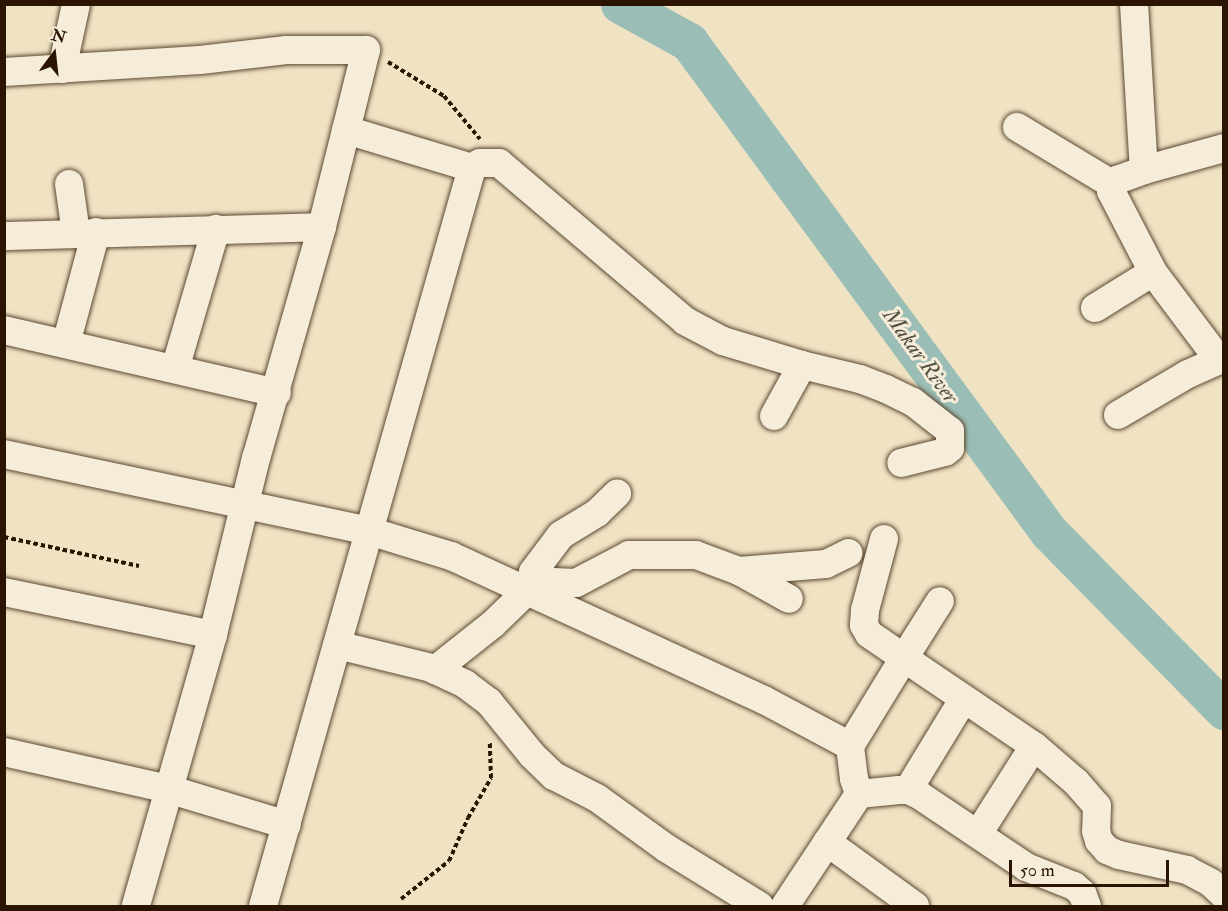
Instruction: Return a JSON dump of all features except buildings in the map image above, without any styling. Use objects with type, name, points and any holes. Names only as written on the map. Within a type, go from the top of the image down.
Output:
[{"type":"street","points":[[62,69],[76,4]]},
{"type":"street","points":[[1134,4],[1138,110],[1144,170]]},
{"type":"street","points":[[4,72],[200,60],[286,50],[366,50],[322,227],[245,506],[213,635],[135,906]]},
{"type":"street","points":[[1017,127],[1113,185]]},
{"type":"street","points":[[346,130],[485,166],[685,321],[723,341],[802,365],[860,379],[886,389],[913,402],[950,431],[950,448],[945,452],[901,463]]},
{"type":"street","points":[[1118,415],[1188,374],[1221,359],[1153,272],[1112,195],[1113,185],[1117,180],[1144,170],[1224,148]]},
{"type":"street","points":[[263,906],[369,531],[485,166]]},
{"type":"street","points":[[66,344],[86,232],[69,184]]},
{"type":"street","points":[[4,236],[322,227]]},
{"type":"street","points":[[175,369],[216,229]]},
{"type":"street","points":[[1095,308],[1153,272]]},
{"type":"street","points":[[4,330],[277,393]]},
{"type":"street","points":[[774,416],[802,365]]},
{"type":"street","points":[[4,454],[369,531],[451,556],[529,586],[764,700],[850,746]]},
{"type":"street","points":[[435,670],[493,624],[529,586],[533,572],[561,535],[597,513],[617,494]]},
{"type":"street","points":[[884,538],[865,610],[864,625],[869,634],[879,643],[1034,746],[1076,782],[1098,806],[1096,831],[1107,850],[1119,855],[1187,870],[1211,883],[1224,895]]},
{"type":"street","points":[[740,571],[826,564],[849,554]]},
{"type":"street","points":[[529,586],[576,583],[628,555],[696,555],[740,571],[789,599]]},
{"type":"street","points":[[4,592],[213,635]]},
{"type":"street","points":[[859,794],[854,779],[850,746],[940,601]]},
{"type":"street","points":[[337,645],[435,670],[465,684],[489,702],[532,755],[554,776],[597,798],[666,848],[760,906]]},
{"type":"street","points":[[908,790],[963,700]]},
{"type":"street","points":[[978,834],[1034,746]]},
{"type":"street","points":[[4,752],[168,789],[287,825]]},
{"type":"street","points":[[859,794],[908,790],[1026,867],[1074,886],[1082,893],[1087,906]]},
{"type":"street","points":[[785,906],[859,794]]},
{"type":"street","points":[[827,842],[915,906]]},
{"type":"path","points":[[366,50],[444,96],[485,166]]},
{"type":"path","points":[[4,537],[139,566]]},
{"type":"path","points":[[401,899],[449,861],[468,818],[491,778],[489,702]]},
{"type":"waterway","name":"Makar River","points":[[620,4],[689,42],[1049,532],[1224,710]]}]
